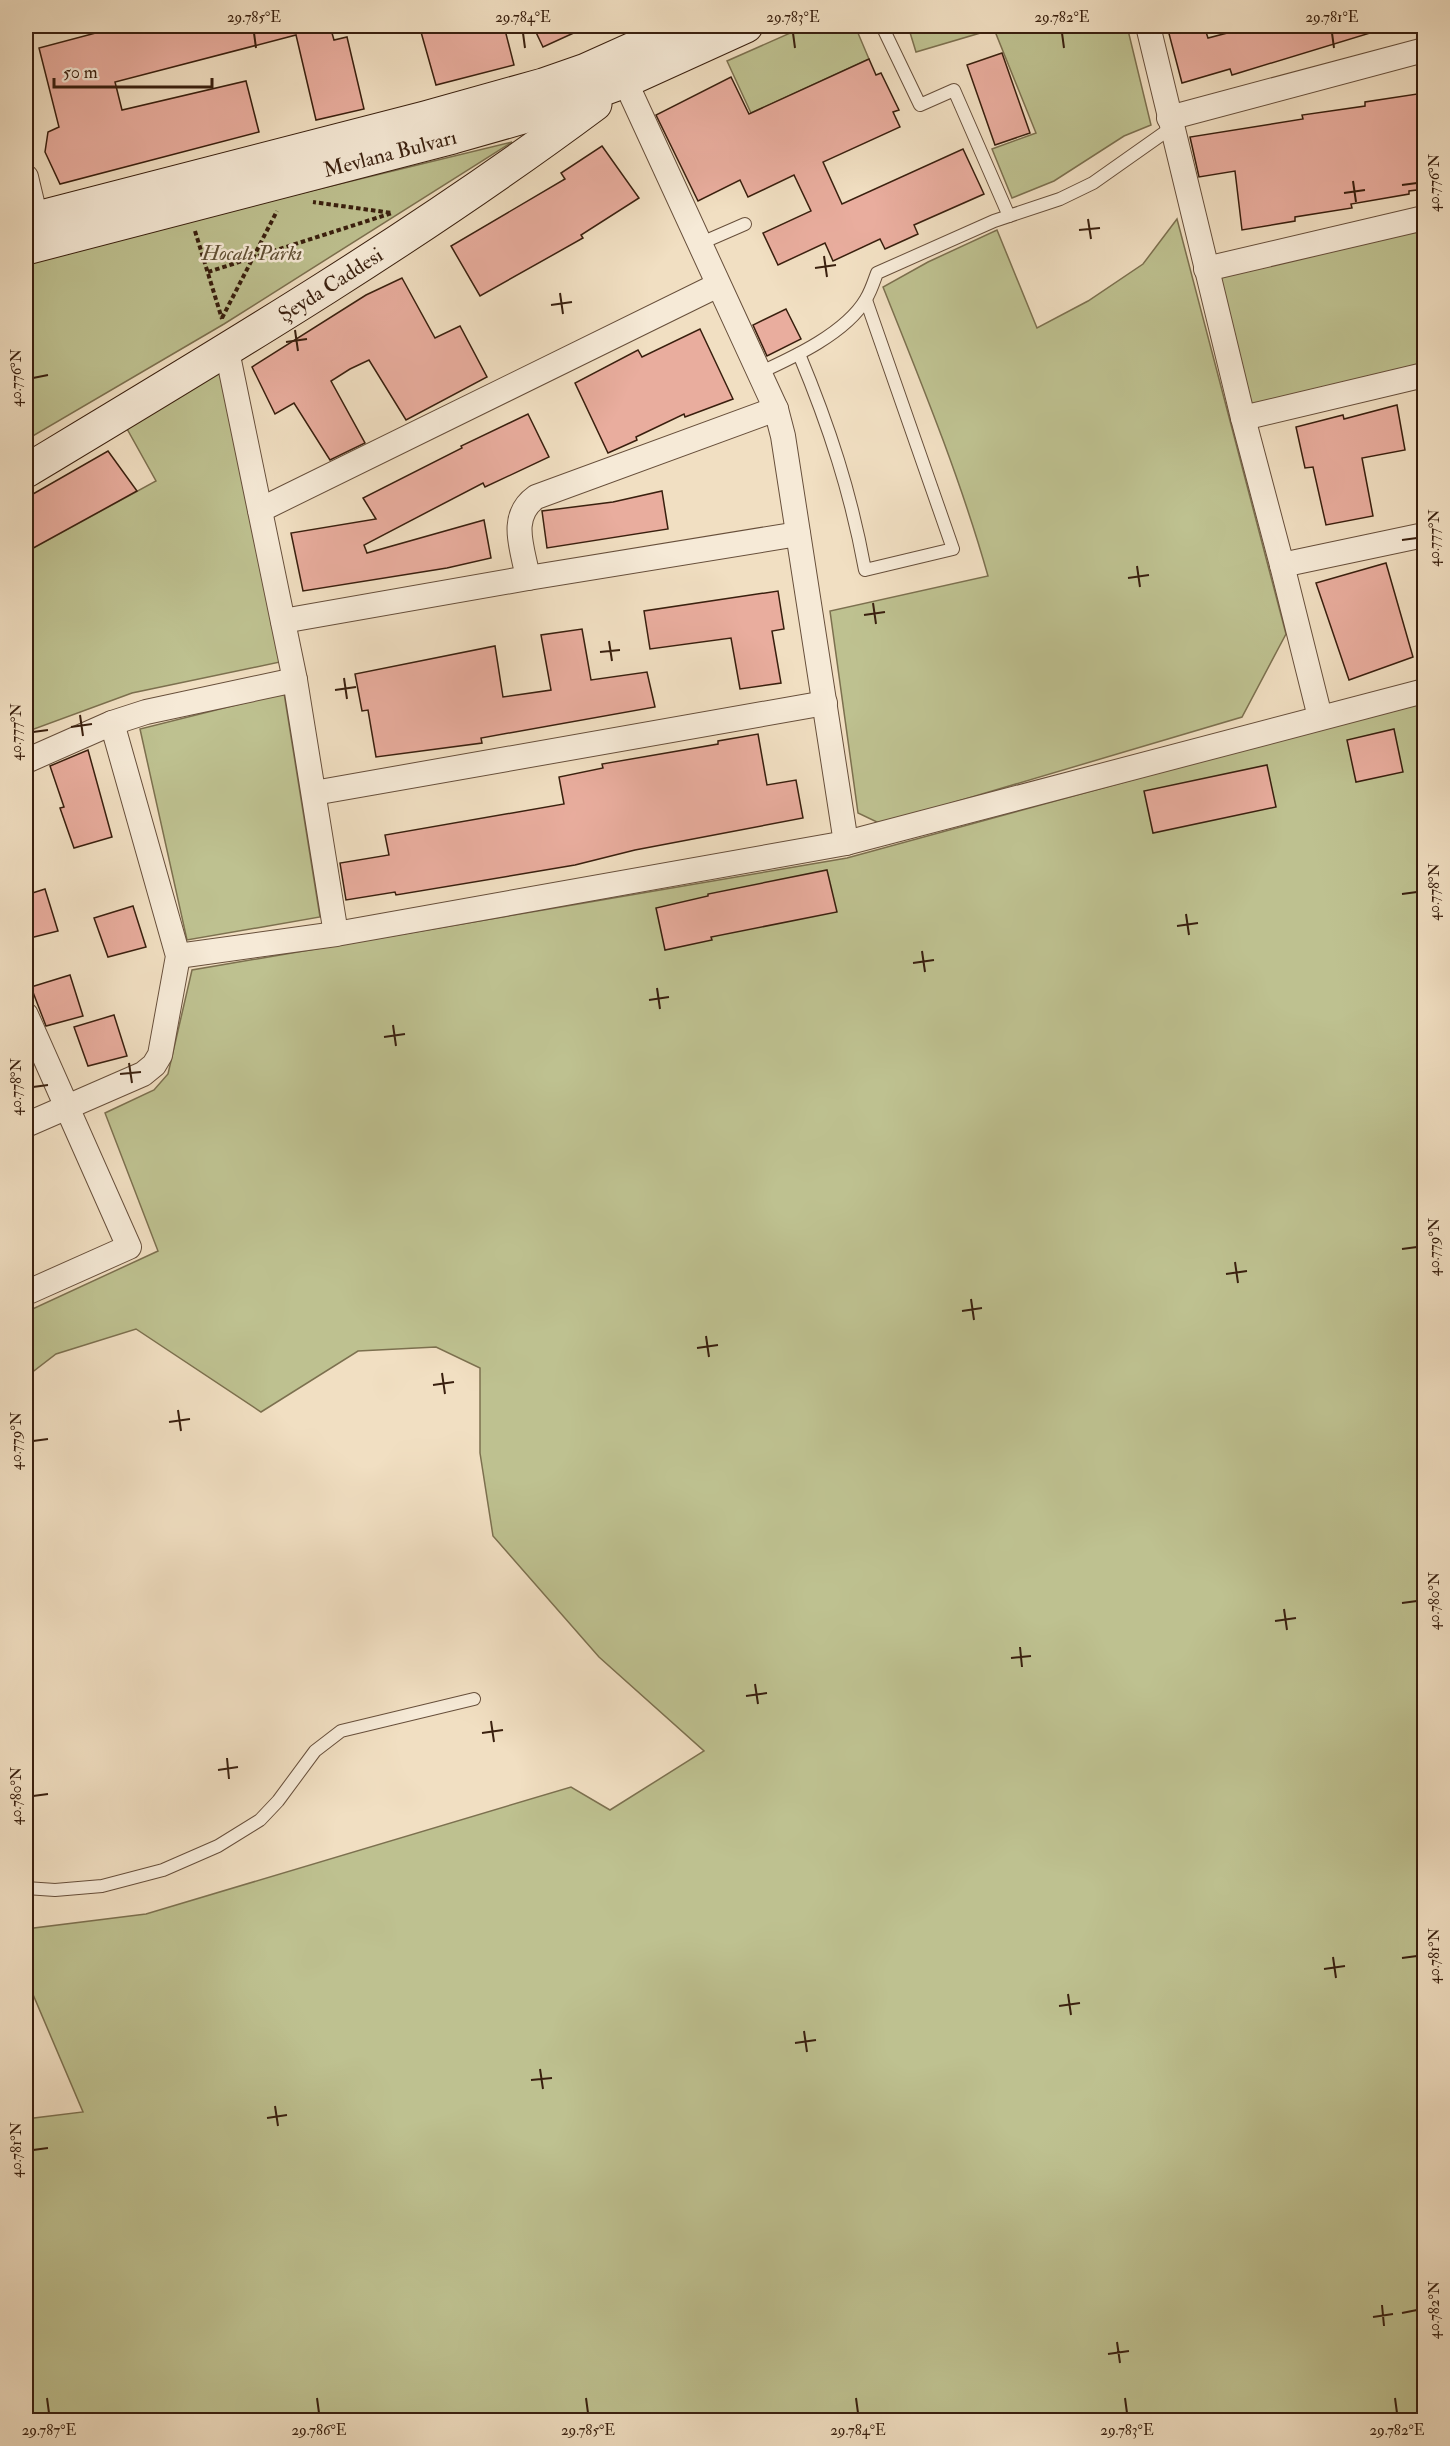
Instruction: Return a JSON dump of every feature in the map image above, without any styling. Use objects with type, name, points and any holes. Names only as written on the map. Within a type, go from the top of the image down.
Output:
[{"type":"street","name":"Mevlana Bulvarı","points":[[29,229],[188,206],[547,110],[620,70],[684,26]]},
{"type":"street","name":"Mevlana Bulvarı","points":[[29,229],[543,85],[620,70],[746,26]]},
{"type":"street","points":[[1148,26],[1243,418],[1320,717]]},
{"type":"street","points":[[1170,123],[1425,50]]},
{"type":"street","points":[[620,70],[776,409],[783,436],[846,843]]},
{"type":"street","name":"Şeyda Caddesi","points":[[26,471],[227,339],[514,164],[620,70]]},
{"type":"street","points":[[26,177],[29,229]]},
{"type":"street","points":[[1206,269],[1425,218]]},
{"type":"street","points":[[260,510],[718,285]]},
{"type":"street","points":[[227,339],[295,680],[336,934]]},
{"type":"street","points":[[1243,418],[1425,375]]},
{"type":"street","points":[[528,578],[519,528],[520,514],[526,504],[536,497],[776,409]]},
{"type":"street","points":[[283,621],[798,534]]},
{"type":"street","points":[[1282,565],[1425,535]]},
{"type":"street","points":[[26,761],[112,723],[146,712],[295,680]]},
{"type":"street","points":[[178,956],[336,934],[846,843],[1425,691]]},
{"type":"street","points":[[314,793],[825,703]]},
{"type":"street","points":[[26,1125],[143,1074],[154,1065],[160,1055],[178,956],[112,723]]},
{"type":"street","points":[[26,1015],[129,1247],[26,1293]]},
{"type":"lane","points":[[882,26],[920,105],[954,90],[1009,216]]},
{"type":"lane","points":[[759,373],[799,354],[851,317],[866,300],[877,273],[1009,216],[1060,199],[1093,183],[1170,123]]},
{"type":"lane","points":[[699,244],[745,224]]},
{"type":"lane","points":[[799,354],[840,459],[855,514],[866,570],[953,549],[866,300]]},
{"type":"lane","points":[[26,1887],[55,1890],[102,1886],[163,1870],[218,1846],[260,1820],[278,1801],[315,1751],[341,1731],[474,1699]]},
{"type":"path","points":[[208,273],[392,213],[306,201]]},
{"type":"path","points":[[188,206],[227,339]]},
{"type":"path","points":[[227,339],[253,258],[279,208]]},
{"type":"green space","points":[[806,26],[855,26],[869,59],[751,113],[727,61]]},
{"type":"green space","points":[[908,26],[1127,26],[1151,125],[1124,136],[1054,181],[1012,198],[992,149],[1036,133],[994,29],[916,52]]},
{"type":"green space","name":"Hocalı Parkı","points":[[512,142],[224,324],[26,440],[26,260]]},
{"type":"green space","points":[[1424,218],[1424,375],[1243,418],[1206,269]]},
{"type":"green space","points":[[1177,219],[1286,634],[1242,717],[881,824],[858,813],[830,611],[988,576],[926,394],[883,287],[928,262],[997,230],[1037,328],[1088,301],[1143,264]]},
{"type":"green space","points":[[221,369],[280,662],[132,693],[26,732],[26,552],[156,481],[126,427]]},
{"type":"green space","points":[[284,693],[320,917],[187,940],[140,729]]},
{"type":"green space","points":[[1424,700],[1424,2420],[26,2420],[26,2119],[83,2112],[26,1978],[26,1929],[146,1914],[571,1787],[610,1810],[704,1751],[599,1657],[493,1536],[480,1453],[480,1368],[436,1347],[358,1351],[261,1412],[136,1329],[56,1354],[26,1377],[26,1312],[158,1251],[105,1113],[154,1090],[168,1074],[192,970],[847,858]]},
{"type":"building","points":[[122,26],[330,26],[334,40],[347,37],[364,109],[316,120],[296,35],[115,82],[122,110],[246,81],[259,132],[60,184],[45,152],[48,132],[59,127],[39,48]]},
{"type":"building","points":[[447,26],[504,26],[514,65],[436,85],[421,32]]},
{"type":"building","points":[[533,26],[589,26],[543,47]]},
{"type":"building","points":[[1167,26],[1204,26],[1208,38],[1254,26],[1380,26],[1380,30],[1232,75],[1230,69],[1182,83]]},
{"type":"building","points":[[1002,53],[1030,133],[995,145],[967,65]]},
{"type":"building","points":[[869,59],[876,75],[881,73],[899,110],[893,112],[900,127],[823,162],[842,204],[963,149],[984,194],[914,225],[918,234],[885,249],[880,239],[833,261],[825,243],[778,265],[763,233],[811,211],[794,175],[748,197],[740,180],[698,201],[656,115],[731,77],[749,114]]},
{"type":"building","points":[[1417,94],[1425,146],[1425,189],[1351,204],[1352,208],[1295,217],[1295,221],[1242,230],[1235,171],[1199,177],[1190,137],[1303,119],[1302,115],[1365,106],[1365,102]]},
{"type":"building","points":[[602,146],[639,198],[581,235],[583,238],[480,296],[451,246],[565,179],[561,173]]},
{"type":"building","points":[[402,278],[435,338],[460,326],[487,377],[406,420],[369,360],[350,369],[331,381],[365,443],[330,460],[294,403],[275,414],[252,367],[366,295]]},
{"type":"building","points":[[786,309],[801,339],[767,356],[753,325]]},
{"type":"building","points":[[700,329],[733,399],[685,417],[684,414],[608,453],[575,383],[638,350],[642,357]]},
{"type":"building","points":[[1397,405],[1405,450],[1362,458],[1373,516],[1326,525],[1313,467],[1305,468],[1296,427],[1343,415],[1344,419]]},
{"type":"building","points":[[528,414],[549,457],[485,487],[483,483],[364,545],[367,553],[484,520],[491,558],[447,568],[303,591],[291,533],[376,519],[363,498],[462,448],[461,446]]},
{"type":"building","points":[[108,451],[137,491],[26,552],[26,498]]},
{"type":"building","points":[[662,491],[668,529],[547,548],[542,511],[613,502]]},
{"type":"building","points":[[1386,563],[1413,657],[1349,680],[1316,583]]},
{"type":"building","points":[[778,591],[784,629],[772,631],[781,683],[740,689],[731,638],[650,649],[644,611]]},
{"type":"building","points":[[582,629],[591,680],[647,672],[655,707],[481,738],[482,743],[376,757],[368,710],[362,711],[355,674],[495,646],[503,697],[551,690],[541,635]]},
{"type":"building","points":[[1394,729],[1403,772],[1356,782],[1347,740]]},
{"type":"building","points":[[758,734],[767,785],[796,780],[803,818],[635,850],[575,865],[396,895],[395,892],[346,900],[340,863],[389,855],[385,835],[564,804],[559,777],[603,768],[602,764],[718,744],[718,741]]},
{"type":"building","points":[[88,750],[112,837],[74,848],[60,808],[64,807],[50,766]]},
{"type":"building","points":[[1267,765],[1276,807],[1153,833],[1144,791]]},
{"type":"building","points":[[827,870],[837,912],[711,937],[712,940],[665,950],[656,908],[708,896],[708,894]]},
{"type":"building","points":[[45,889],[58,931],[26,939],[26,895]]},
{"type":"building","points":[[133,906],[146,947],[108,957],[94,918]]},
{"type":"building","points":[[70,975],[83,1016],[46,1026],[31,987]]},
{"type":"building","points":[[114,1015],[127,1056],[88,1066],[74,1027]]}]
